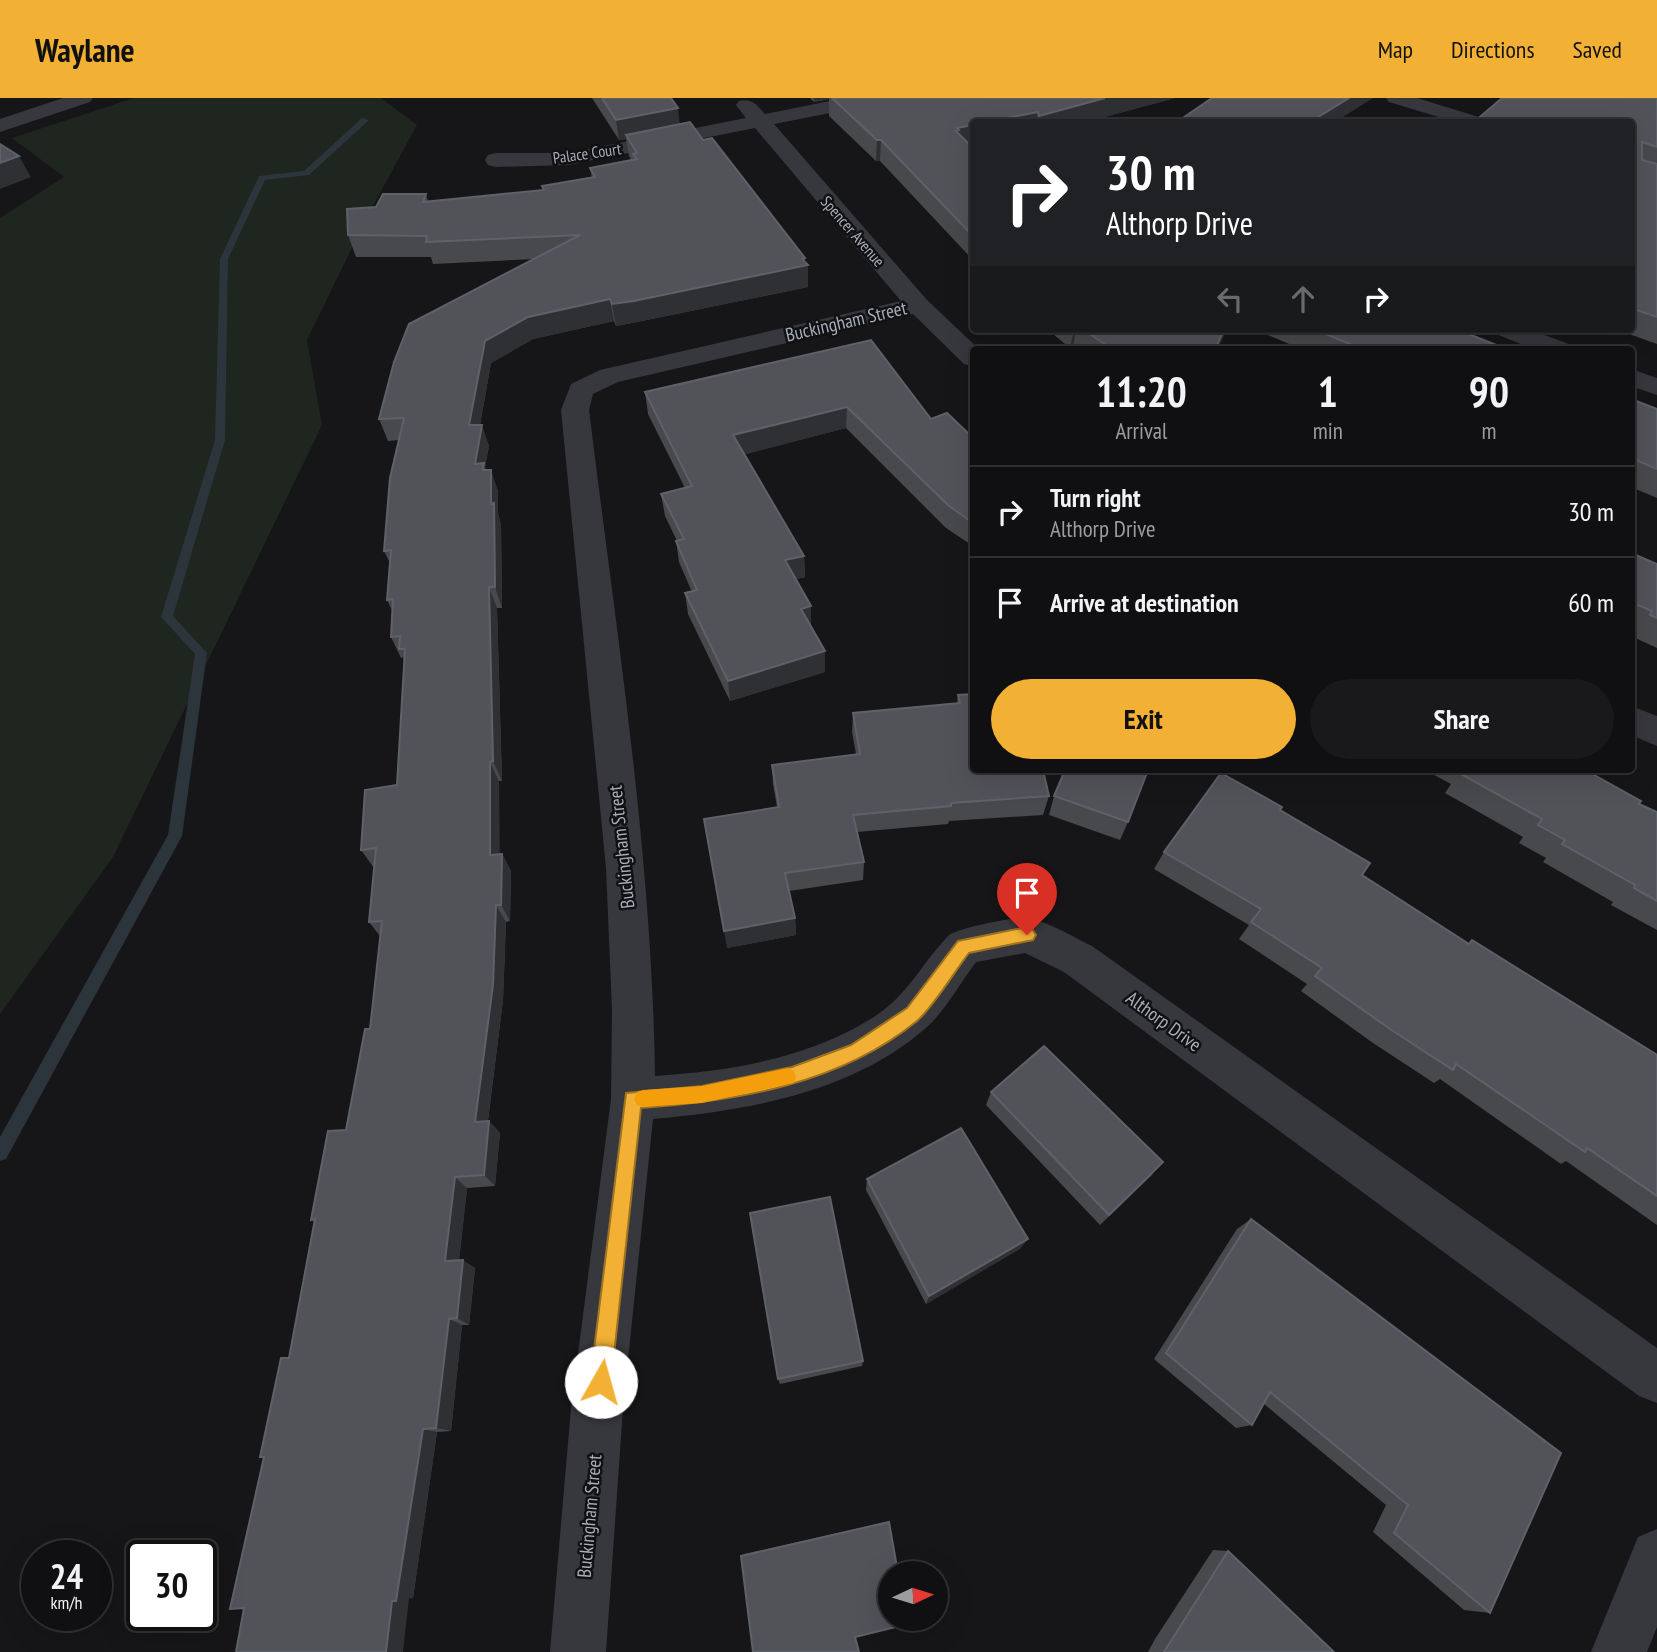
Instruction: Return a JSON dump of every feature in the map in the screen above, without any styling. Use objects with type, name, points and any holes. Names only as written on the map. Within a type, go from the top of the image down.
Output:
[{"type":"street","points":[[0,126],[83,98]]},
{"type":"street","name":"Spencer Avenue","points":[[740,98],[918,305],[970,355]]},
{"type":"street","name":"Palace Court","points":[[496,160],[568,159],[876,98]]},
{"type":"street","points":[[1396,98],[1464,119]]},
{"type":"street","name":"Buckingham Street","points":[[578,1652],[597,1408],[633,1099],[633,1010],[625,868],[575,410],[581,390],[609,376],[918,305]]},
{"type":"street","points":[[1516,333],[1550,346]]},
{"type":"street","points":[[1635,379],[1657,387]]},
{"type":"street","points":[[1635,721],[1657,732]]},
{"type":"street","name":"Althorp Drive","points":[[633,1099],[702,1095],[792,1076],[857,1051],[913,1014],[964,946],[1027,935],[1078,959],[1657,1378]]},
{"type":"street","points":[[1619,1652],[1657,1556]]},
{"type":"shaded area","points":[[134,98],[381,98],[417,125],[367,217],[307,340],[322,425],[113,857],[0,1014],[0,218],[64,177],[12,138]]},
{"type":"building","points":[[602,98],[671,98],[678,108],[616,120]]},
{"type":"building","points":[[832,98],[1105,98],[1039,116],[1038,112],[1002,119],[970,119],[970,126],[957,128],[959,130],[956,131],[970,145],[970,233],[881,140],[877,140]]},
{"type":"building","points":[[1212,98],[1349,98],[1315,119],[1181,119]]},
{"type":"building","points":[[1502,98],[1657,98],[1657,147],[1642,142],[1642,160],[1657,164],[1657,317],[1635,309],[1635,119],[1478,119]]},
{"type":"building","points":[[690,122],[703,140],[712,138],[808,265],[634,301],[612,304],[610,299],[528,317],[485,341],[469,425],[482,425],[475,464],[484,463],[483,470],[491,470],[491,504],[494,503],[495,587],[489,587],[493,761],[490,762],[490,855],[502,854],[501,905],[496,905],[493,985],[475,1122],[489,1121],[484,1175],[455,1177],[445,1261],[463,1260],[457,1318],[449,1319],[436,1428],[423,1429],[396,1601],[392,1601],[386,1652],[236,1652],[244,1608],[230,1609],[264,1457],[260,1457],[281,1358],[289,1358],[328,1131],[346,1130],[365,1029],[370,1029],[382,921],[369,922],[376,848],[361,850],[365,790],[397,785],[405,649],[399,649],[400,636],[391,637],[393,599],[387,600],[391,550],[384,551],[390,478],[404,418],[379,419],[394,362],[409,324],[580,235],[426,242],[427,236],[348,235],[347,209],[376,207],[383,194],[426,194],[423,202],[544,190],[542,186],[595,177],[590,168],[637,159],[633,154],[637,153],[626,135]]},
{"type":"building","points":[[0,144],[19,156],[0,163]]},
{"type":"building","points":[[1089,333],[1222,333],[1217,346],[1107,346]]},
{"type":"building","points":[[1324,333],[1466,333],[1499,346],[1354,346]]},
{"type":"building","points":[[871,340],[931,419],[947,413],[970,435],[970,521],[949,506],[847,407],[733,435],[804,556],[785,560],[811,606],[801,609],[825,651],[728,681],[685,593],[697,590],[676,541],[684,539],[661,494],[692,486],[645,392]]},
{"type":"building","points":[[1635,401],[1657,409],[1657,469],[1635,460]]},
{"type":"building","points":[[1635,555],[1657,564],[1657,618],[1650,615],[1652,611],[1635,604]]},
{"type":"building","points":[[970,694],[970,773],[1044,773],[1049,796],[951,803],[951,806],[853,815],[864,862],[785,873],[795,918],[724,931],[704,819],[779,807],[772,765],[860,754],[853,713],[960,703],[958,695]]},
{"type":"building","points":[[1064,773],[1147,773],[1128,822],[1054,796]]},
{"type":"building","points":[[1221,773],[1282,807],[1280,810],[1370,863],[1362,875],[1469,944],[1472,940],[1657,1055],[1657,1196],[1587,1148],[1585,1152],[1456,1064],[1453,1070],[1390,1029],[1315,976],[1322,968],[1251,922],[1261,909],[1164,852]]},
{"type":"building","points":[[1590,773],[1641,801],[1639,804],[1657,812],[1657,901],[1634,888],[1635,885],[1562,844],[1565,840],[1538,825],[1542,819],[1461,774]]},
{"type":"building","points":[[1044,1046],[1163,1162],[1109,1215],[991,1092]]},
{"type":"building","points":[[961,1128],[1028,1239],[929,1296],[867,1179]]},
{"type":"building","points":[[830,1197],[863,1361],[778,1379],[750,1213]]},
{"type":"building","points":[[1251,1219],[1561,1453],[1490,1613],[1394,1533],[1408,1505],[1270,1392],[1252,1425],[1166,1353]]},
{"type":"building","points":[[889,1522],[896,1561],[878,1561],[879,1631],[855,1637],[859,1652],[753,1652],[741,1556]]},
{"type":"building","points":[[1228,1551],[1334,1652],[1164,1652]]},
{"type":"waterway","points":[[0,1153],[175,836],[201,653],[167,617],[220,440],[224,259],[262,178],[306,173],[365,120]]},
{"type":"slow traffic","points":[[643,1099],[702,1095],[788,1077]]},
{"type":"route","points":[[601,1382],[633,1099],[702,1095],[792,1076],[857,1051],[913,1014],[964,946],[1027,935]]}]
